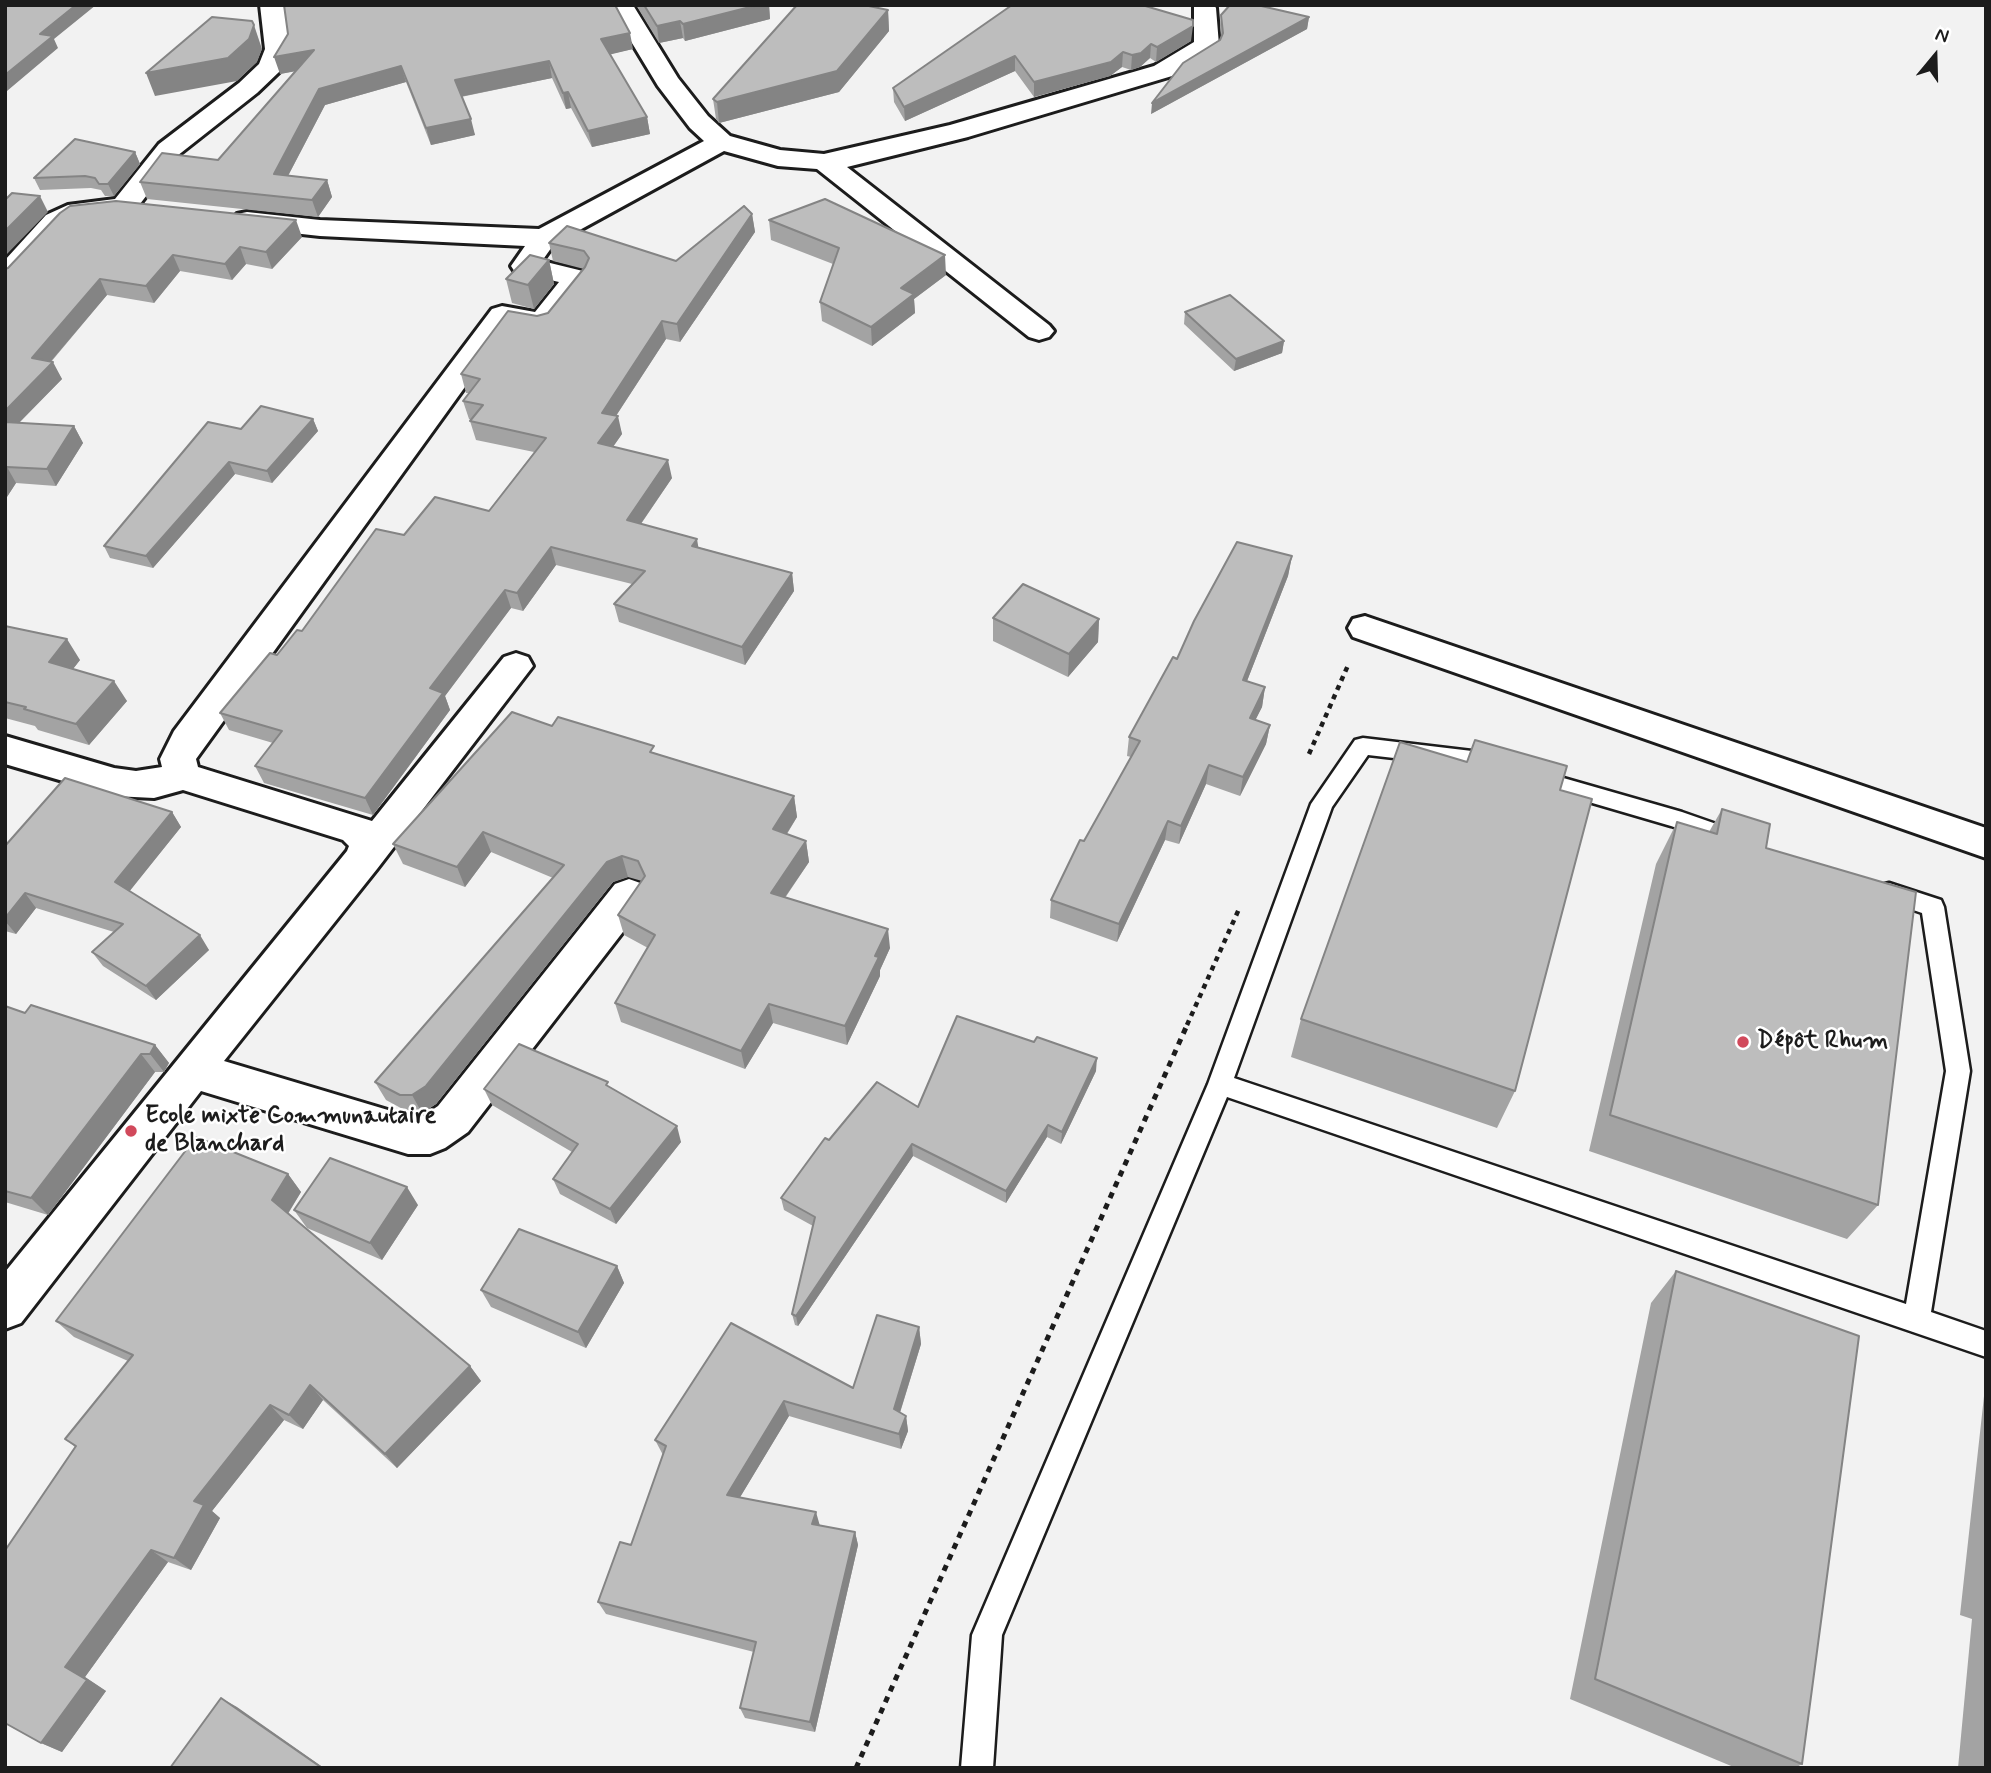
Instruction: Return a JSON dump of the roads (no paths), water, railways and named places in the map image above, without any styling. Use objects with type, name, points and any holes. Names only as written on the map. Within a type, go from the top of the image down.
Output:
[{"type":"street","points":[[135,204],[168,150],[248,89],[270,67],[278,49],[272,5]]},
{"type":"street","points":[[621,5],[667,81],[699,122],[721,142],[778,158],[824,162],[959,131],[1163,71],[1207,44],[1204,8]]},
{"type":"street","points":[[183,776],[178,759],[187,741],[502,315],[542,323],[577,278],[525,265],[544,238],[721,142]]},
{"type":"street","points":[[824,162],[1039,331]]},
{"type":"street","points":[[40,201],[135,204]]},
{"type":"street","points":[[5,277],[62,217],[93,208],[135,204]]},
{"type":"street","points":[[215,217],[320,228],[544,238]]},
{"type":"street","points":[[1365,628],[1986,843]]},
{"type":"street","points":[[5,1308],[516,666]]},
{"type":"street","points":[[5,750],[125,784],[154,784],[183,776],[356,829],[369,842],[364,858]]},
{"type":"street","points":[[192,1070],[408,1135],[430,1135],[453,1119],[629,895]]},
{"type":"lane","points":[[976,1768],[987,1635],[1220,1084],[1322,804],[1363,746],[1472,759],[1674,818],[1764,849]]},
{"type":"lane","points":[[1868,885],[1933,907],[1958,1071],[1916,1321]]},
{"type":"lane","points":[[1220,1084],[1986,1344]]},
{"type":"place","name":"Dépôt Rhum","points":[[1743,1042]]},
{"type":"place","name":"Ecole mixte Communautaire de Blanchard","points":[[131,1131]]}]
